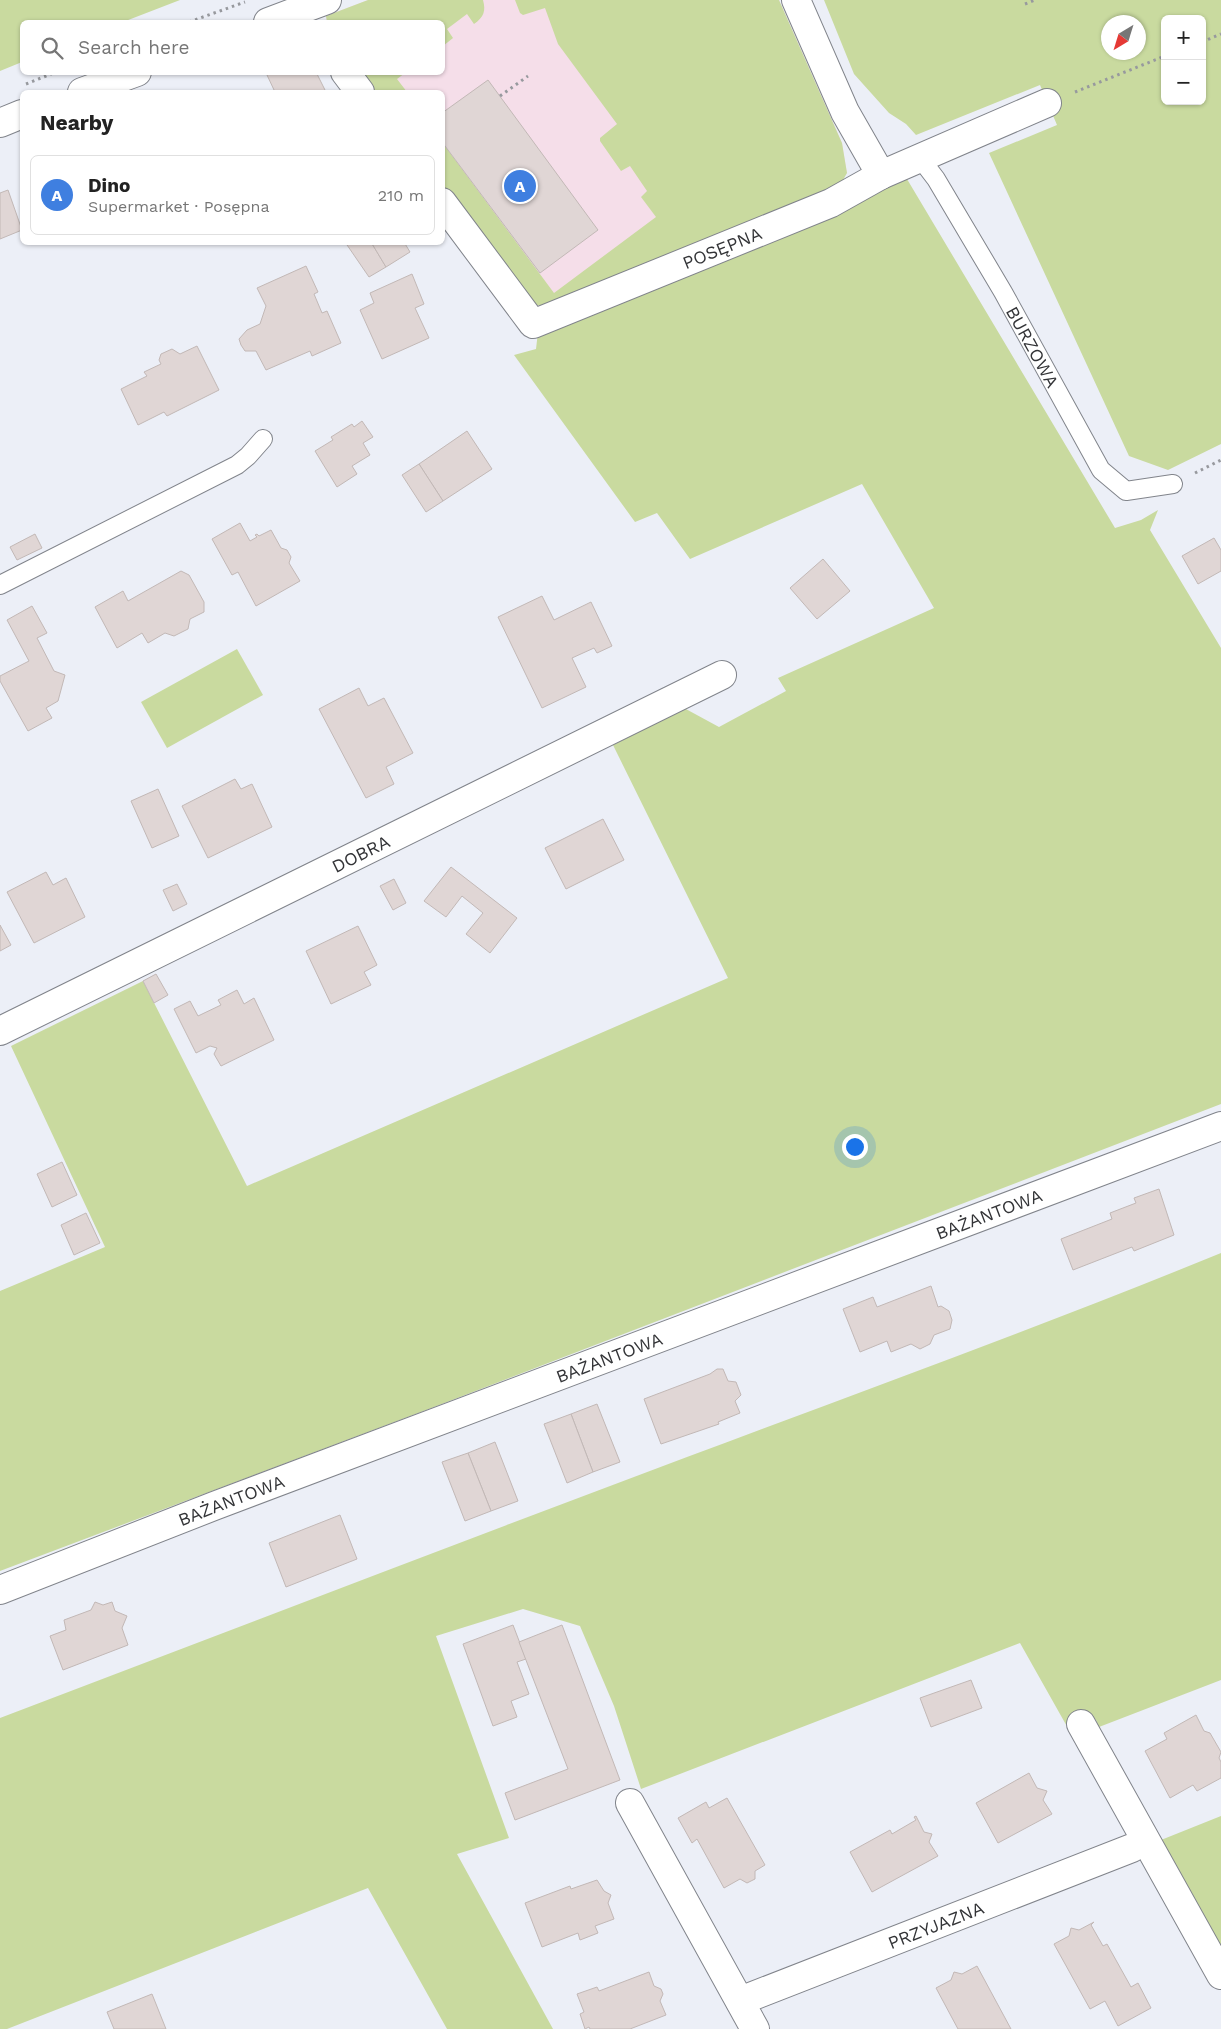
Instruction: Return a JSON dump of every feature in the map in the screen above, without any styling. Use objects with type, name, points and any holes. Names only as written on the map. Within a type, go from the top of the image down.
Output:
[{"type":"street","points":[[796,0],[845,112],[881,175]]},
{"type":"street","points":[[276,20],[315,10]]},
{"type":"street","points":[[88,90],[129,75]]},
{"type":"street","points":[[347,75],[358,90]]},
{"type":"street","name":"POSĘPNA","points":[[445,206],[533,324],[830,203],[881,175],[1047,103]]},
{"type":"street","points":[[0,123],[20,115]]},
{"type":"street","name":"DOBRA","points":[[0,1031],[722,675]]},
{"type":"street","name":"BAŻANTOWA","points":[[0,1590],[232,1499],[1221,1126]]},
{"type":"street","points":[[1081,1724],[1221,1976]]},
{"type":"street","points":[[630,1803],[756,2029]]},
{"type":"street","name":"PRZYJAZNA","points":[[740,2001],[1132,1848]]},
{"type":"lane","name":"BURZOWA","points":[[920,158],[936,179],[1003,292],[1102,470],[1126,491],[1173,484]]},
{"type":"lane","points":[[0,585],[237,465],[263,439]]},
{"type":"path","points":[[194,20],[249,0]]},
{"type":"path","points":[[1025,4],[1035,0]]},
{"type":"path","points":[[1206,40],[1221,34]]},
{"type":"path","points":[[1047,103],[1161,58]]},
{"type":"path","points":[[500,96],[528,76]]},
{"type":"shaded area","points":[[368,0],[779,0],[842,143],[847,173],[555,308],[445,188],[445,90],[371,90],[360,75],[445,75],[445,20],[327,20],[326,16]]},
{"type":"green space","points":[[0,0],[180,0],[128,20],[20,20],[20,63],[0,71]]},
{"type":"green space","points":[[368,0],[483,0],[484,7],[482,16],[474,24],[467,14],[447,29],[453,38],[445,44],[445,20],[327,20],[326,16]]},
{"type":"green space","points":[[515,0],[779,0],[842,143],[847,173],[839,187],[555,308],[536,305],[524,295],[445,189],[445,146],[554,293],[656,217],[641,197],[647,191],[630,166],[621,171],[600,141],[600,138],[617,124],[558,44],[545,8],[523,15],[520,13]]},
{"type":"green space","points":[[824,0],[1221,0],[1221,444],[1168,470],[1129,456],[989,153],[1057,125],[1040,85],[916,135],[906,124],[889,113],[854,74]]},
{"type":"green space","points":[[360,75],[402,75],[397,79],[405,90],[371,90]]},
{"type":"green space","points":[[901,169],[1115,528],[1141,520],[1158,510],[1150,530],[1221,648],[1221,1104],[421,1412],[0,1571],[0,1291],[105,1247],[11,1046],[143,981],[247,1186],[728,978],[613,745],[684,708],[719,727],[786,691],[778,678],[934,608],[862,484],[690,559],[657,513],[635,522],[514,355],[536,349],[538,332]]},
{"type":"green space","points":[[237,649],[263,695],[167,748],[141,702]]},
{"type":"green space","points":[[1221,1253],[1221,1680],[1099,1727],[1096,1720],[1090,1718],[1069,1730],[1020,1643],[641,1789],[614,1706],[580,1626],[523,1609],[436,1636],[509,1838],[457,1854],[553,2029],[447,2029],[368,1888],[7,2029],[0,2029],[0,1718],[601,1489],[1022,1332]]},
{"type":"green space","points":[[1221,1816],[1221,1950],[1161,1840]]},
{"type":"building","points":[[267,75],[318,75],[325,90],[274,90]]},
{"type":"building","points":[[488,80],[598,230],[540,273],[445,146],[445,111]]},
{"type":"building","points":[[8,190],[20,224],[20,231],[0,239],[0,193]]},
{"type":"building","points":[[347,245],[373,245],[386,267],[369,277]]},
{"type":"building","points":[[373,245],[406,245],[410,252],[386,267]]},
{"type":"building","points":[[306,266],[318,292],[314,294],[322,313],[327,311],[341,343],[312,356],[310,351],[266,370],[256,351],[245,351],[239,339],[247,330],[260,324],[266,306],[257,288]]},
{"type":"building","points":[[412,274],[424,304],[415,308],[429,338],[382,359],[360,310],[374,303],[370,293]]},
{"type":"building","points":[[197,346],[219,390],[167,416],[164,412],[138,425],[121,389],[147,376],[144,372],[161,364],[159,360],[161,354],[172,349],[180,354]]},
{"type":"building","points":[[362,421],[373,437],[363,443],[370,455],[352,466],[357,474],[337,487],[315,451],[333,440],[331,437],[352,424],[354,427]]},
{"type":"building","points":[[467,431],[492,469],[443,501],[419,464]]},
{"type":"building","points":[[419,464],[443,501],[426,512],[402,475]]},
{"type":"building","points":[[240,523],[250,541],[257,537],[255,535],[259,536],[271,530],[281,548],[287,550],[291,557],[289,563],[300,581],[256,606],[238,572],[232,575],[212,539]]},
{"type":"building","points":[[35,534],[42,548],[17,560],[10,547]]},
{"type":"building","points":[[1214,538],[1221,550],[1221,571],[1198,584],[1182,556]]},
{"type":"building","points":[[823,559],[850,591],[817,619],[790,588]]},
{"type":"building","points":[[181,571],[189,575],[204,602],[204,612],[190,619],[188,629],[174,636],[165,633],[148,643],[142,633],[117,648],[95,607],[123,591],[128,601]]},
{"type":"building","points":[[542,596],[554,620],[591,602],[612,646],[597,653],[594,648],[572,658],[586,687],[542,708],[498,617]]},
{"type":"building","points":[[32,606],[47,633],[37,638],[54,671],[65,675],[58,701],[46,708],[52,718],[28,731],[0,681],[0,676],[29,661],[7,620]]},
{"type":"building","points":[[359,688],[368,706],[384,698],[413,753],[386,767],[394,784],[366,798],[319,709]]},
{"type":"building","points":[[235,779],[241,789],[252,784],[272,827],[208,858],[182,806]]},
{"type":"building","points":[[158,789],[179,836],[152,848],[131,801]]},
{"type":"building","points":[[603,819],[624,860],[566,889],[545,848]]},
{"type":"building","points":[[451,867],[517,918],[490,953],[466,934],[483,913],[462,896],[446,917],[424,901]]},
{"type":"building","points":[[46,872],[53,885],[66,878],[85,917],[34,943],[7,892]]},
{"type":"building","points":[[394,879],[406,903],[393,910],[380,886]]},
{"type":"building","points":[[177,884],[187,904],[173,911],[163,890]]},
{"type":"building","points":[[0,925],[11,945],[0,951]]},
{"type":"building","points":[[358,926],[377,965],[364,972],[371,985],[331,1004],[306,951]]},
{"type":"building","points":[[156,974],[168,995],[154,1003],[143,981]]},
{"type":"building","points":[[237,990],[244,1004],[254,998],[274,1040],[221,1066],[214,1054],[217,1048],[210,1046],[196,1053],[174,1009],[190,1001],[198,1016],[221,1005],[218,1000]]},
{"type":"building","points":[[62,1162],[77,1195],[52,1207],[37,1174]]},
{"type":"building","points":[[1159,1189],[1174,1235],[1134,1251],[1132,1247],[1073,1270],[1061,1239],[1112,1219],[1110,1213],[1136,1203],[1134,1198]]},
{"type":"building","points":[[86,1213],[100,1243],[74,1255],[61,1225]]},
{"type":"building","points":[[931,1286],[938,1307],[941,1306],[949,1311],[952,1320],[950,1329],[934,1335],[930,1344],[920,1349],[911,1344],[891,1352],[887,1341],[860,1352],[843,1309],[873,1297],[877,1307]]},
{"type":"building","points":[[717,1369],[723,1369],[728,1381],[736,1382],[741,1395],[735,1401],[740,1413],[718,1422],[719,1424],[661,1444],[644,1399],[710,1374]]},
{"type":"building","points":[[597,1404],[620,1462],[593,1472],[571,1414]]},
{"type":"building","points":[[571,1414],[593,1472],[567,1483],[544,1424]]},
{"type":"building","points":[[495,1442],[518,1501],[491,1511],[468,1453]]},
{"type":"building","points":[[468,1453],[491,1511],[465,1521],[442,1462]]},
{"type":"building","points":[[340,1515],[357,1559],[286,1587],[269,1543]]},
{"type":"building","points":[[95,1602],[103,1605],[112,1602],[115,1611],[127,1616],[122,1628],[128,1645],[63,1670],[50,1636],[66,1630],[64,1620],[91,1610]]},
{"type":"building","points":[[513,1625],[526,1659],[517,1662],[529,1694],[511,1701],[517,1717],[493,1726],[463,1644]]},
{"type":"building","points":[[562,1625],[620,1780],[515,1820],[505,1793],[568,1769],[519,1642]]},
{"type":"building","points":[[971,1680],[982,1708],[931,1727],[920,1698]]},
{"type":"building","points":[[1196,1715],[1204,1731],[1210,1733],[1221,1752],[1219,1758],[1221,1762],[1221,1778],[1197,1791],[1193,1785],[1170,1798],[1145,1751],[1167,1739],[1164,1733]]},
{"type":"building","points":[[1029,1773],[1037,1788],[1047,1791],[1043,1800],[1052,1814],[998,1843],[976,1803]]},
{"type":"building","points":[[727,1798],[765,1865],[755,1871],[755,1879],[747,1883],[740,1879],[724,1888],[697,1839],[692,1843],[678,1818],[706,1802],[709,1808]]},
{"type":"building","points":[[916,1816],[924,1832],[932,1834],[929,1842],[938,1856],[872,1892],[850,1852],[890,1830],[892,1834],[916,1820],[914,1817]]},
{"type":"building","points":[[597,1880],[604,1891],[611,1895],[608,1903],[614,1919],[595,1926],[598,1933],[580,1940],[578,1933],[542,1947],[525,1903],[570,1886],[571,1889]]},
{"type":"building","points":[[1094,1922],[1091,1925],[1103,1946],[1107,1944],[1131,1987],[1138,1983],[1151,2008],[1118,2026],[1105,2001],[1090,2009],[1054,1944],[1069,1936],[1071,1928],[1079,1930]]},
{"type":"building","points":[[977,1966],[1011,2029],[958,2029],[936,1988],[951,1980],[954,1972],[962,1974]]},
{"type":"building","points":[[649,1972],[654,1986],[661,1989],[663,1994],[660,2001],[666,2015],[630,2029],[590,2029],[589,2027],[585,2029],[580,2014],[584,2012],[577,1994],[597,1987],[599,1991]]},
{"type":"building","points":[[152,1994],[166,2029],[114,2029],[107,2012]]},
{"type":"place","name":"Dino","points":[[520,186]]}]
